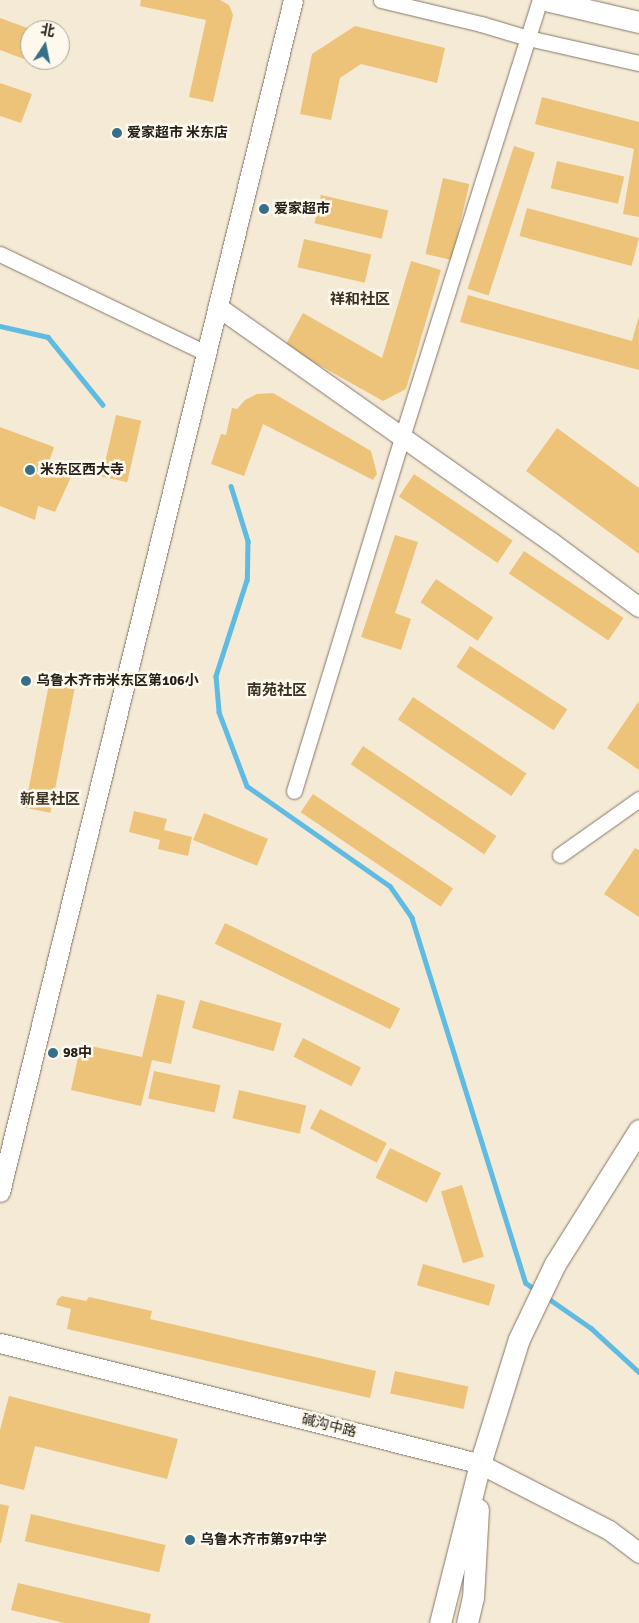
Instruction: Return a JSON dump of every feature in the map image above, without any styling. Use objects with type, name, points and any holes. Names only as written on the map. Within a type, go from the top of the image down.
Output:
[{"type":"main road","points":[[545,0],[639,22]]},
{"type":"main road","points":[[440,1623],[480,1464],[519,1339],[555,1264],[639,1130]]},
{"type":"main road","points":[[467,1623],[473,1598],[480,1464]]},
{"type":"street","points":[[0,1192],[293,0]]},
{"type":"street","points":[[381,0],[481,24],[528,38],[639,63]]},
{"type":"street","points":[[294,791],[402,437],[540,0]]},
{"type":"street","points":[[0,254],[206,353]]},
{"type":"street","points":[[218,307],[639,607]]},
{"type":"street","points":[[560,855],[639,799]]},
{"type":"street","name":"碱沟中路","points":[[0,1343],[480,1464],[608,1530],[639,1553]]},
{"type":"building","points":[[141,0],[220,0],[229,5],[233,15],[213,102],[189,97],[206,20],[140,6]]},
{"type":"building","points":[[0,18],[20,25],[20,58],[0,50]]},
{"type":"building","points":[[355,26],[445,48],[437,83],[361,64],[340,78],[331,120],[300,114],[312,54]]},
{"type":"building","points":[[0,83],[32,94],[21,123],[0,116]]},
{"type":"building","points":[[542,97],[639,122],[639,217],[623,214],[634,149],[535,124]]},
{"type":"building","points":[[514,146],[535,153],[489,295],[468,289]]},
{"type":"building","points":[[557,161],[624,177],[618,204],[551,188]]},
{"type":"building","points":[[443,178],[469,184],[452,260],[425,254]]},
{"type":"building","points":[[321,195],[388,211],[382,239],[314,223]]},
{"type":"building","points":[[527,208],[639,238],[632,266],[519,236]]},
{"type":"building","points":[[304,239],[371,255],[365,283],[297,267]]},
{"type":"building","points":[[411,261],[441,270],[406,389],[383,401],[285,346],[303,313],[382,358]]},
{"type":"building","points":[[468,295],[632,341],[639,316],[639,370],[460,322]]},
{"type":"building","points":[[273,393],[371,451],[377,474],[373,480],[263,424],[244,476],[211,464],[221,434],[226,435],[232,408],[237,409],[245,400],[257,394]]},
{"type":"building","points":[[116,415],[141,421],[127,482],[102,476]]},
{"type":"building","name":"米东区西大寺","points":[[0,427],[54,447],[48,465],[72,475],[55,512],[38,506],[35,520],[0,506]]},
{"type":"building","points":[[557,428],[639,488],[639,554],[526,471]]},
{"type":"building","points":[[414,474],[513,541],[498,563],[399,496]]},
{"type":"building","points":[[395,535],[418,542],[395,613],[411,619],[401,650],[361,637]]},
{"type":"building","points":[[524,551],[623,618],[608,640],[509,573]]},
{"type":"building","points":[[436,579],[493,618],[478,641],[420,602]]},
{"type":"building","points":[[470,646],[567,709],[554,730],[456,667]]},
{"type":"building","points":[[49,684],[75,689],[50,813],[25,808]]},
{"type":"building","points":[[413,697],[527,774],[511,796],[398,719]]},
{"type":"building","points":[[639,701],[639,770],[607,748]]},
{"type":"building","points":[[363,746],[496,836],[484,854],[351,764]]},
{"type":"building","points":[[313,794],[453,889],[441,907],[301,812]]},
{"type":"building","points":[[134,811],[167,819],[164,830],[192,837],[188,856],[158,849],[160,840],[129,832]]},
{"type":"building","points":[[204,813],[268,839],[257,866],[193,840]]},
{"type":"building","points":[[635,848],[639,850],[639,917],[604,894]]},
{"type":"building","points":[[225,923],[400,1008],[390,1029],[215,944]]},
{"type":"building","points":[[157,994],[185,1001],[171,1064],[152,1060],[141,1106],[71,1090],[81,1044],[142,1057]]},
{"type":"building","points":[[200,1000],[282,1023],[274,1051],[192,1028]]},
{"type":"building","points":[[303,1038],[361,1068],[351,1086],[293,1057]]},
{"type":"building","points":[[154,1071],[221,1085],[215,1113],[148,1098]]},
{"type":"building","points":[[239,1090],[306,1106],[300,1134],[232,1118]]},
{"type":"building","points":[[320,1109],[387,1143],[377,1163],[310,1129]]},
{"type":"building","points":[[390,1148],[441,1173],[427,1203],[376,1178]]},
{"type":"building","points":[[462,1185],[484,1257],[463,1263],[441,1191]]},
{"type":"building","points":[[423,1264],[495,1285],[489,1306],[417,1285]]},
{"type":"building","points":[[62,1296],[86,1301],[89,1297],[152,1311],[150,1319],[376,1371],[370,1398],[67,1329],[71,1309],[56,1305],[58,1299]]},
{"type":"building","points":[[395,1371],[468,1387],[464,1409],[390,1393]]},
{"type":"building","points":[[9,1396],[178,1439],[167,1479],[35,1446],[24,1490],[0,1484],[0,1430]]},
{"type":"building","points":[[0,1504],[9,1506],[1,1543],[0,1543]]},
{"type":"building","points":[[31,1514],[165,1545],[159,1572],[25,1541]]},
{"type":"building","points":[[18,1583],[151,1614],[149,1623],[64,1623],[11,1610]]},
{"type":"waterway","points":[[0,326],[48,337],[103,405]]},
{"type":"waterway","points":[[231,486],[248,541],[247,580],[216,676],[219,712],[247,786],[390,886],[412,918],[526,1283],[536,1290]]},
{"type":"waterway","points":[[545,1296],[591,1328],[639,1372]]},
{"type":"place","name":"爱家超市 米东店","points":[[117,133]]},
{"type":"place","name":"爱家超市","points":[[264,209]]},
{"type":"place","name":"米东区西大寺","points":[[30,470]]},
{"type":"place","name":"乌鲁木齐市米东区第106小","points":[[26,681]]},
{"type":"place","name":"98中","points":[[53,1053]]},
{"type":"place","name":"乌鲁木齐市第97中学","points":[[190,1540]]},
{"type":"district","name":"祥和社区","points":[[360,300]]},
{"type":"district","name":"南苑社区","points":[[277,691]]},
{"type":"district","name":"新星社区","points":[[50,800]]}]
